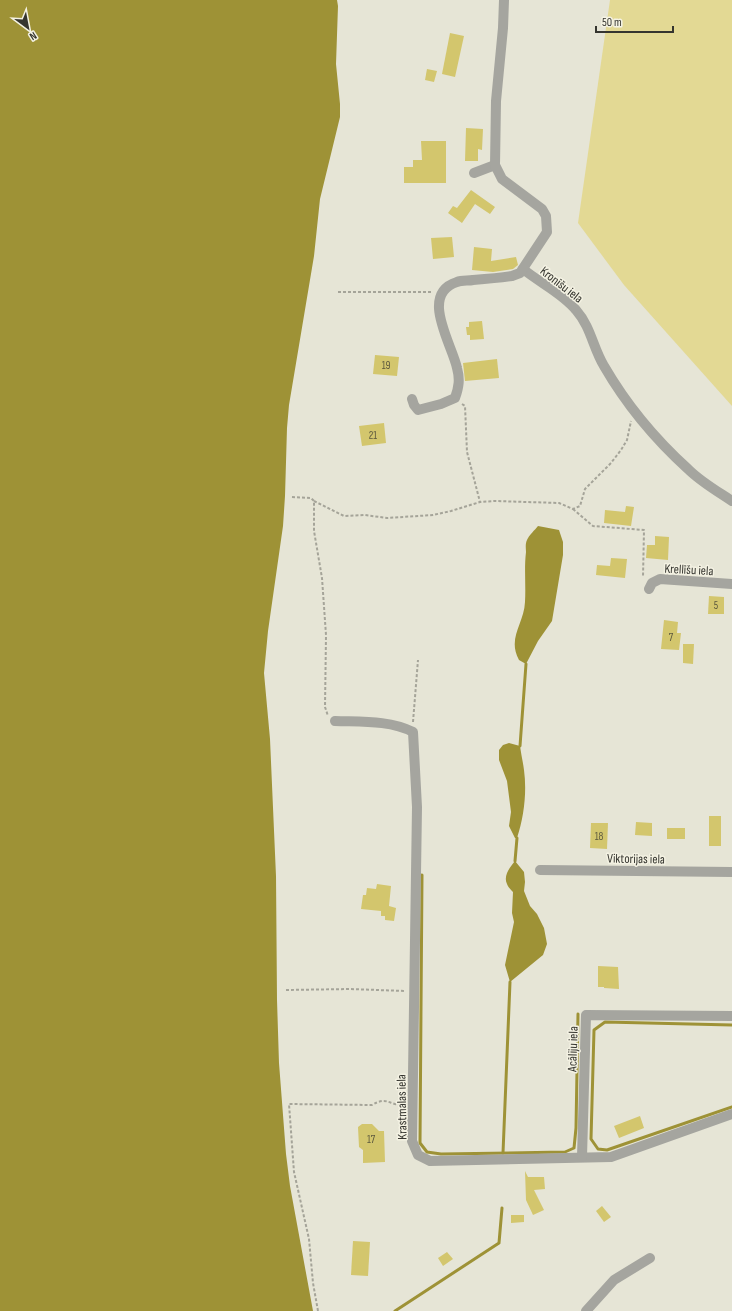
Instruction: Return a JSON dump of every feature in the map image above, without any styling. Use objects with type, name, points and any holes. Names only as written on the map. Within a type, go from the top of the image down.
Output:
[{"type":"street","points":[[504,0],[503,28],[496,101],[495,165],[502,179],[542,209],[546,216],[547,232],[523,270]]},
{"type":"street","points":[[474,173],[495,165]]},
{"type":"street","name":"Kronīšu iela","points":[[442,292],[458,282],[512,276],[523,270],[552,289],[575,308],[585,321],[603,365],[634,411],[659,441],[689,470],[732,501]]},
{"type":"street","points":[[412,399],[418,410],[441,404],[455,398],[460,385],[457,367],[440,317],[439,305],[442,292]]},
{"type":"street","name":"Krellīšu iela","points":[[649,589],[652,583],[660,579],[732,584]]},
{"type":"street","points":[[335,721],[383,724],[404,727],[413,732]]},
{"type":"street","name":"Krastmalas iela","points":[[413,732],[417,807],[412,1141],[418,1155],[430,1161],[611,1157],[732,1114]]},
{"type":"street","name":"Viktorijas iela","points":[[540,870],[732,872]]},
{"type":"street","name":"Acāliju iela","points":[[582,1157],[586,1015],[732,1016]]},
{"type":"street","points":[[586,1311],[614,1280],[650,1258]]},
{"type":"path","points":[[338,292],[442,292]]},
{"type":"path","points":[[455,398],[465,406],[467,452],[480,502]]},
{"type":"path","points":[[573,509],[580,506],[585,489],[611,463],[621,450],[627,440],[634,411]]},
{"type":"path","points":[[292,497],[311,498],[344,516],[365,515],[387,518],[433,515],[451,512],[480,502],[559,503],[573,509],[593,526],[644,530],[643,577]]},
{"type":"path","points":[[314,500],[314,531],[322,578],[326,635],[326,707],[327,714],[330,719],[335,721]]},
{"type":"path","points":[[413,732],[418,660]]},
{"type":"path","points":[[286,990],[350,988],[414,991]]},
{"type":"path","points":[[318,1311],[313,1283],[309,1239],[294,1172],[288,1104],[372,1105],[380,1101],[390,1101],[396,1104],[413,1104]]},
{"type":"shaded area","points":[[0,0],[337,0],[336,64],[340,117],[320,199],[314,256],[289,405],[283,526],[268,631],[264,673],[270,739],[276,876],[279,1063],[290,1186],[313,1311],[0,1311]]},
{"type":"shaded area","points":[[610,0],[732,0],[732,406],[624,285],[578,223]]},
{"type":"shaded area","points":[[538,526],[559,530],[563,542],[563,555],[552,621],[538,641],[526,664],[519,660],[516,652],[515,638],[525,602],[526,543],[529,536]]},
{"type":"shaded area","points":[[509,743],[520,746],[525,778],[524,804],[517,838],[515,838],[509,826],[511,812],[507,781],[499,760],[499,750],[503,745]]},
{"type":"shaded area","points":[[515,861],[524,872],[524,891],[530,906],[537,914],[544,928],[547,944],[543,955],[510,982],[505,965],[514,922],[512,913],[513,892],[507,885],[506,875]]},
{"type":"building","points":[[450,33],[464,36],[455,77],[442,74]]},
{"type":"building","points":[[427,69],[437,71],[434,82],[425,80]]},
{"type":"building","points":[[466,128],[483,129],[482,150],[478,149],[478,161],[465,161]]},
{"type":"building","points":[[421,141],[446,141],[446,183],[404,183],[404,167],[413,167],[413,160],[422,160]]},
{"type":"building","points":[[471,190],[495,207],[490,214],[475,204],[462,223],[448,213],[453,206],[457,208]]},
{"type":"building","points":[[452,237],[454,257],[433,259],[431,238]]},
{"type":"building","points":[[474,247],[492,249],[491,261],[516,257],[518,265],[513,269],[493,272],[472,270]]},
{"type":"building","points":[[482,321],[484,339],[470,340],[470,335],[467,335],[466,327],[469,327],[469,322]]},
{"type":"building","points":[[375,355],[399,357],[397,376],[373,374]]},
{"type":"building","points":[[497,359],[499,378],[465,381],[463,363]]},
{"type":"building","points":[[384,423],[386,443],[362,446],[359,426]]},
{"type":"building","points":[[626,506],[634,507],[631,526],[604,523],[605,510],[625,512]]},
{"type":"building","points":[[655,536],[669,537],[668,560],[646,558],[647,545],[655,545]]},
{"type":"building","points":[[611,558],[627,559],[625,578],[596,575],[597,565],[610,566]]},
{"type":"building","points":[[709,596],[724,597],[724,614],[708,614]]},
{"type":"building","points":[[664,620],[678,622],[677,633],[681,633],[679,650],[661,649]]},
{"type":"building","points":[[683,644],[694,644],[693,664],[683,663]]},
{"type":"building","points":[[709,816],[721,816],[721,846],[709,846]]},
{"type":"building","points":[[636,822],[652,823],[652,836],[635,835]]},
{"type":"building","points":[[591,823],[608,823],[607,849],[590,848]]},
{"type":"building","points":[[667,828],[685,828],[685,839],[667,839]]},
{"type":"building","points":[[377,884],[391,886],[389,906],[396,908],[394,921],[385,920],[385,916],[381,916],[381,911],[361,909],[363,895],[366,895],[367,888],[376,889]]},
{"type":"building","points":[[598,966],[618,967],[619,989],[598,987]]},
{"type":"building","points":[[640,1116],[644,1128],[619,1138],[614,1126]]},
{"type":"building","points":[[362,1124],[372,1124],[379,1131],[384,1131],[385,1162],[363,1163],[363,1150],[359,1147],[358,1127]]},
{"type":"building","points":[[525,1171],[528,1177],[544,1177],[545,1189],[534,1190],[544,1210],[533,1215],[526,1200]]},
{"type":"building","points":[[602,1206],[611,1217],[604,1222],[596,1211]]},
{"type":"building","points":[[511,1215],[524,1215],[524,1222],[511,1223]]},
{"type":"building","points":[[353,1241],[370,1242],[368,1276],[351,1275]]},
{"type":"building","points":[[447,1252],[453,1259],[443,1266],[438,1258]]},
{"type":"waterway","points":[[520,746],[526,664]]},
{"type":"waterway","points":[[515,861],[517,838]]},
{"type":"waterway","points":[[422,875],[420,1143],[427,1152],[441,1154],[565,1152],[574,1148],[576,1128],[578,1014]]},
{"type":"waterway","points":[[503,1153],[510,982]]},
{"type":"waterway","points":[[732,1025],[605,1022],[594,1030],[591,1139],[598,1149],[607,1150],[732,1107]]},
{"type":"waterway","points":[[395,1311],[499,1243],[502,1208]]}]
